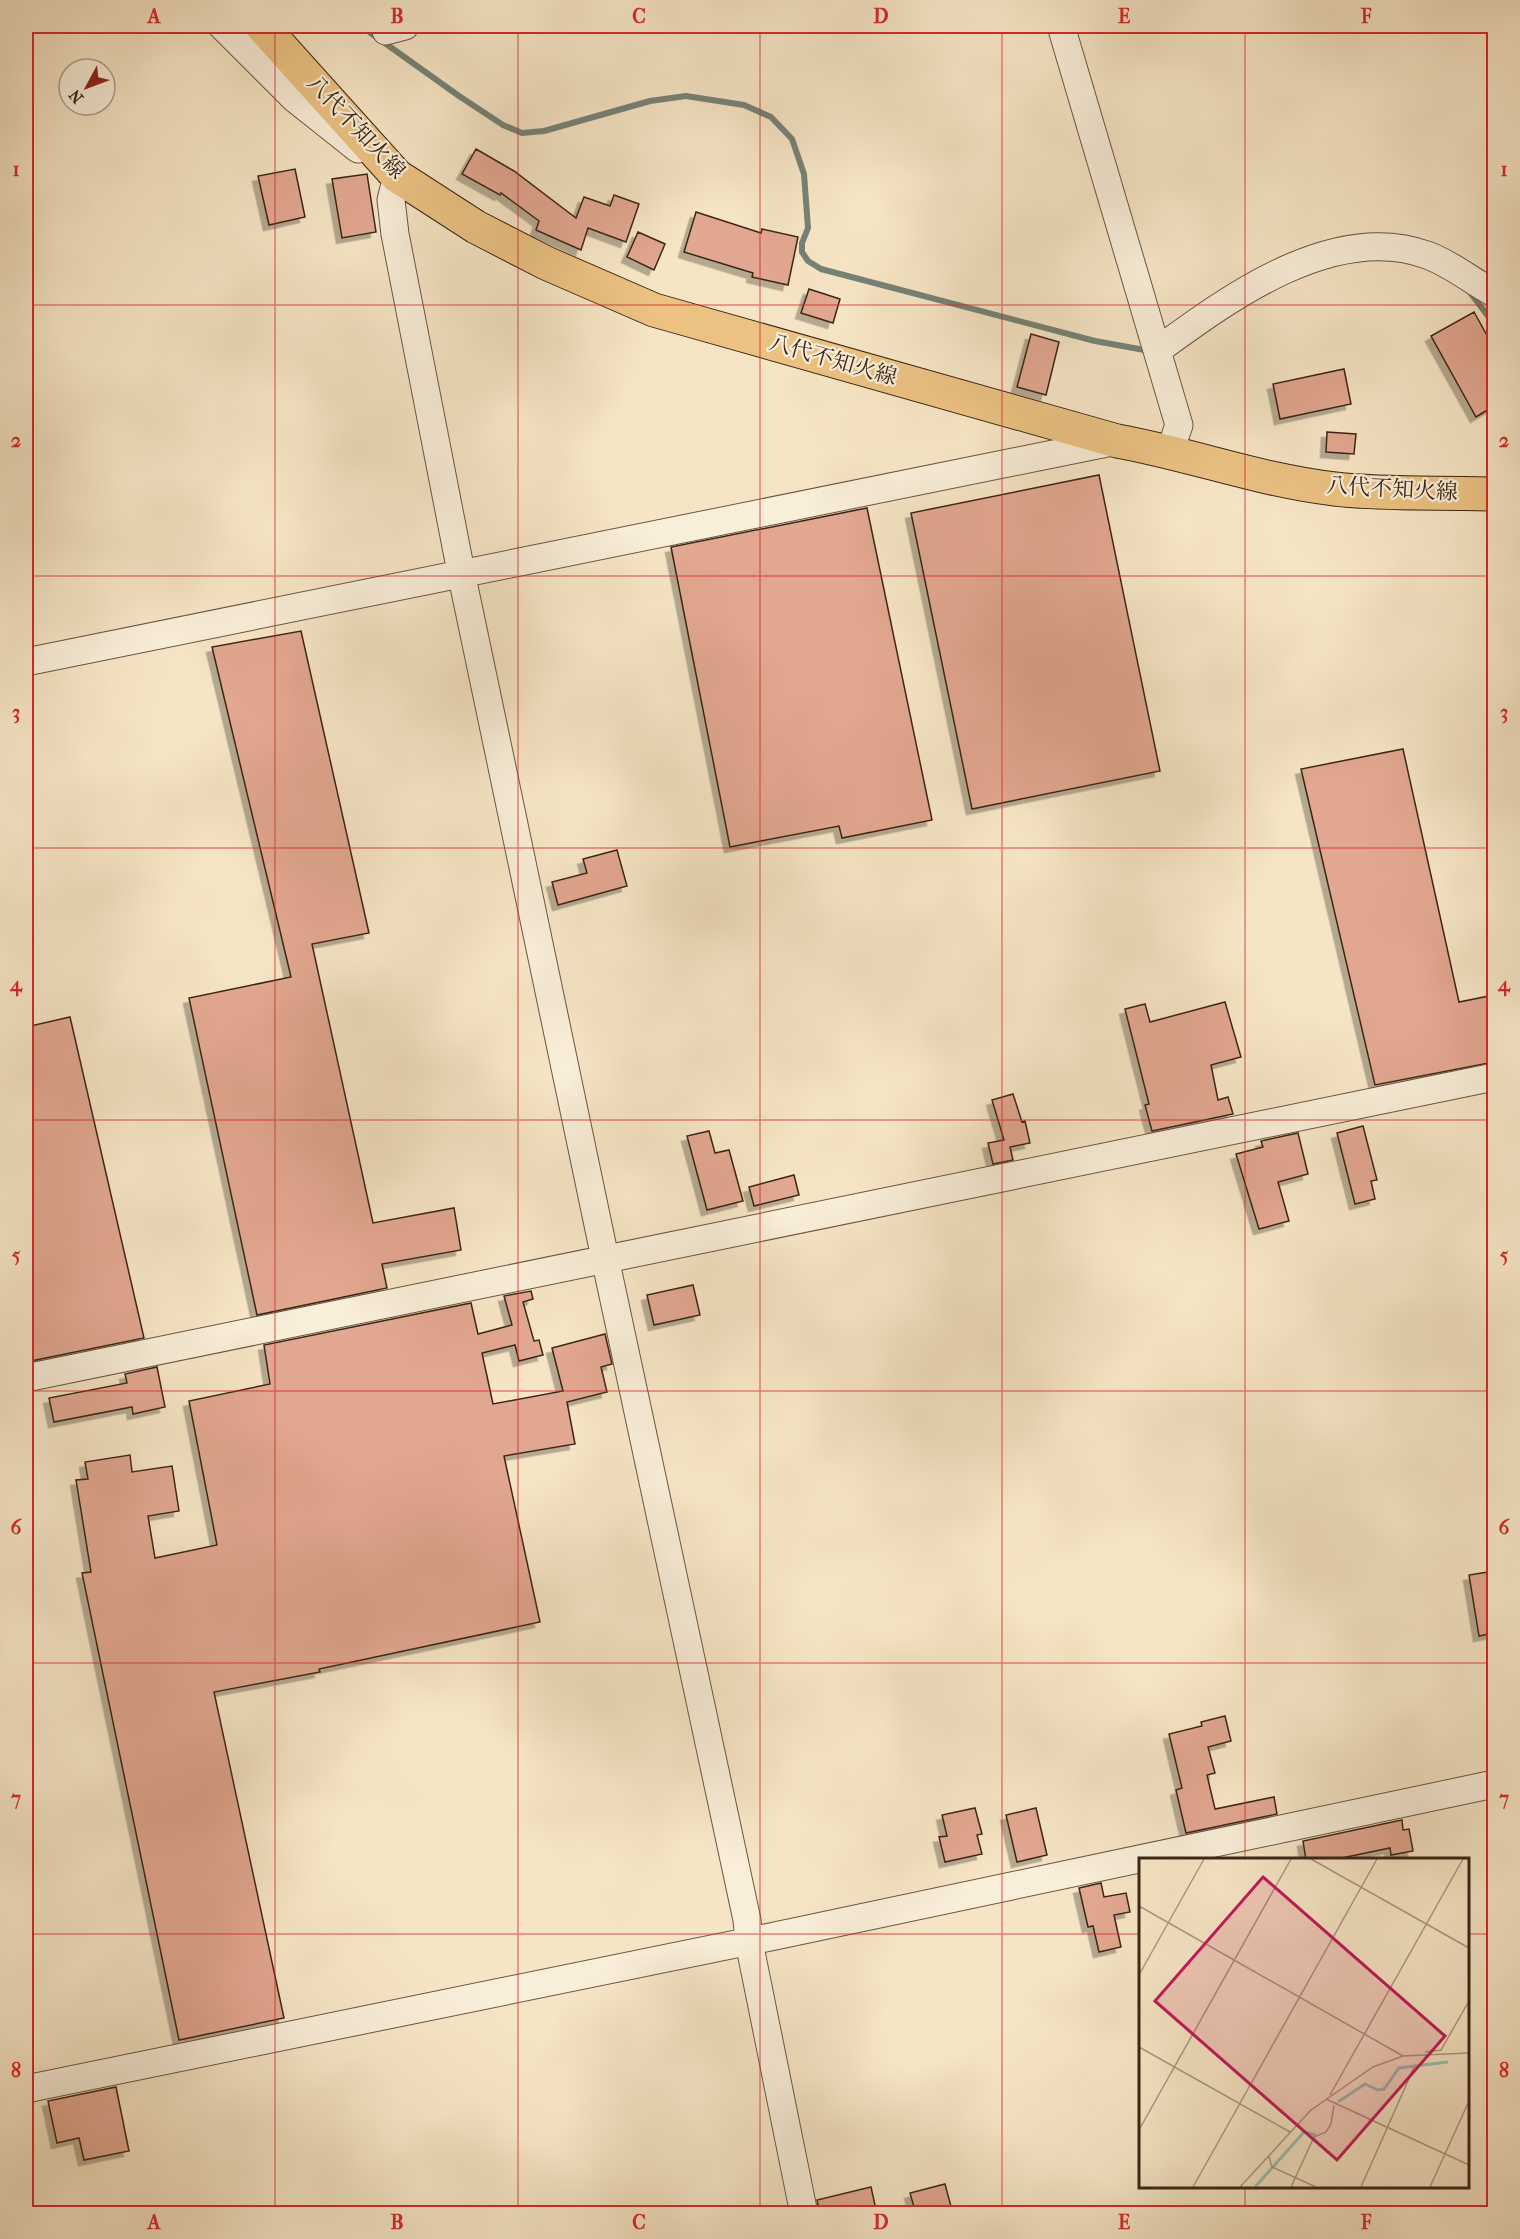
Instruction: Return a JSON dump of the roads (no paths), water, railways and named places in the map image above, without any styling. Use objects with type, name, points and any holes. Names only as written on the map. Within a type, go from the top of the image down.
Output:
[{"type":"main road","name":"八代不知火線","points":[[262,26],[394,188],[546,263],[654,309],[1117,441],[1170,451],[1262,474],[1335,489],[1494,494]]},
{"type":"street","points":[[222,26],[295,99],[357,147],[394,188],[394,234],[461,572],[747,1920],[749,1942],[804,2214]]},
{"type":"street","points":[[1061,26],[1179,425],[1170,451]]},
{"type":"street","points":[[1158,350],[1216,308],[1275,273],[1310,259],[1364,247],[1400,248],[1426,254],[1462,270],[1494,292]]},
{"type":"street","points":[[26,662],[461,572],[1117,441]]},
{"type":"street","points":[[26,1378],[1494,1077]]},
{"type":"street","points":[[1145,1858],[1494,1784]]},
{"type":"street","points":[[26,2089],[749,1942],[1139,1859]]},
{"type":"waterway","points":[[361,26],[459,96],[503,125],[522,133],[544,131],[650,101],[686,96],[744,105],[771,117],[792,139],[804,174],[808,228],[802,243],[802,252],[808,261],[821,269],[1095,341],[1150,351]]},
{"type":"waterway","points":[[1469,291],[1494,324]]}]
